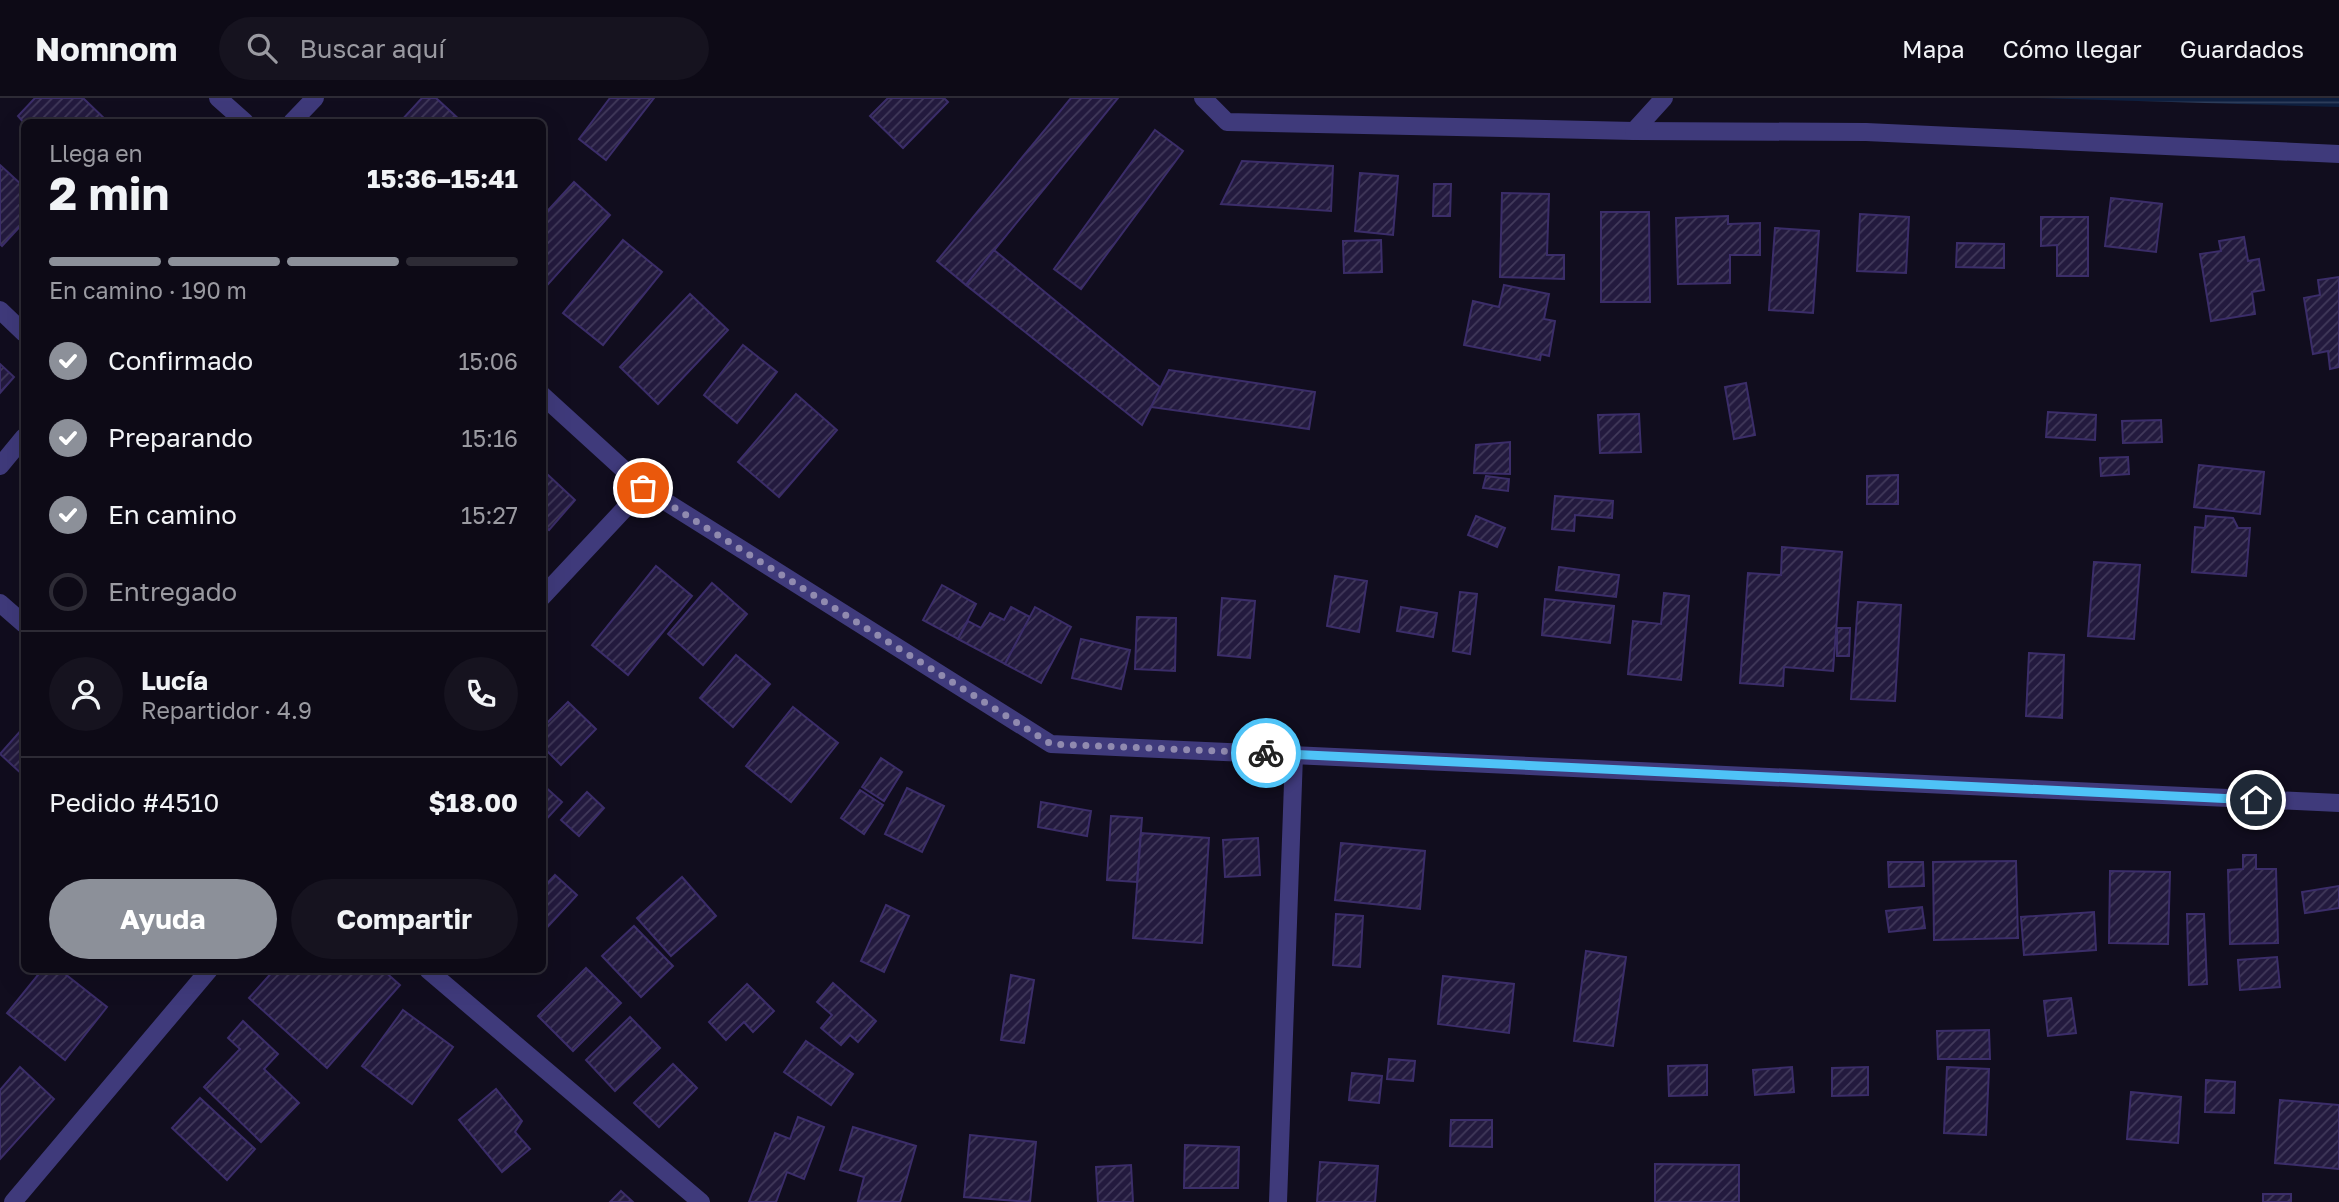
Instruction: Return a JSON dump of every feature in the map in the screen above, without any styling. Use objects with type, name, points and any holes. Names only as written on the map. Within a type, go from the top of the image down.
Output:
[{"type":"street","points":[[218,98],[242,119]]},
{"type":"street","points":[[295,119],[315,98]]},
{"type":"street","points":[[1203,98],[1227,122],[1634,131],[1866,132],[2339,154]]},
{"type":"street","points":[[1634,131],[1664,98]]},
{"type":"street","points":[[0,310],[21,329]]},
{"type":"street","points":[[546,399],[643,488],[1051,744],[2339,803]]},
{"type":"street","points":[[0,466],[21,441]]},
{"type":"street","points":[[546,593],[643,488]]},
{"type":"street","points":[[0,603],[21,621]]},
{"type":"street","points":[[1279,1202],[1294,755]]},
{"type":"street","points":[[13,1202],[206,973]]},
{"type":"street","points":[[432,973],[701,1202]]},
{"type":"water","points":[[2038,98],[2339,98],[2339,107]]},
{"type":"building","points":[[35,98],[83,98],[105,119],[21,120],[18,116]]},
{"type":"building","points":[[422,98],[436,98],[459,119],[403,119]]},
{"type":"building","points":[[610,98],[654,98],[606,160],[579,139]]},
{"type":"building","points":[[888,98],[944,98],[948,102],[903,148],[870,116]]},
{"type":"building","points":[[1071,98],[1118,98],[966,285],[937,261]]},
{"type":"building","points":[[1155,130],[1183,151],[1081,289],[1054,269]]},
{"type":"building","points":[[1242,161],[1333,166],[1331,211],[1221,204]]},
{"type":"building","points":[[0,165],[21,184],[21,225],[2,246]]},
{"type":"building","points":[[1360,173],[1398,176],[1393,235],[1355,231]]},
{"type":"building","points":[[574,182],[610,215],[546,287],[546,213]]},
{"type":"building","points":[[1434,184],[1451,184],[1450,216],[1433,216]]},
{"type":"building","points":[[1502,193],[1549,194],[1547,255],[1564,255],[1564,279],[1500,277]]},
{"type":"building","points":[[2111,198],[2162,204],[2156,252],[2105,246]]},
{"type":"building","points":[[1601,212],[1649,212],[1650,302],[1601,302]]},
{"type":"building","points":[[1860,214],[1909,217],[1906,273],[1857,271]]},
{"type":"building","points":[[1728,216],[1728,224],[1760,223],[1760,255],[1730,255],[1730,283],[1678,284],[1676,218]]},
{"type":"building","points":[[2041,217],[2088,217],[2088,276],[2057,276],[2057,245],[2041,246]]},
{"type":"building","points":[[1775,228],[1819,231],[1813,313],[1769,310]]},
{"type":"building","points":[[2244,237],[2248,261],[2259,259],[2264,290],[2252,292],[2255,314],[2211,321],[2200,254],[2221,251],[2219,241]]},
{"type":"building","points":[[623,240],[662,272],[603,345],[563,313]]},
{"type":"building","points":[[1381,240],[1382,272],[1344,273],[1343,241]]},
{"type":"building","points":[[1957,243],[2004,244],[2004,268],[1956,267]]},
{"type":"building","points":[[994,250],[1161,388],[1142,425],[966,285]]},
{"type":"building","points":[[2339,277],[2339,367],[2330,369],[2328,351],[2313,354],[2304,298],[2320,295],[2318,280]]},
{"type":"building","points":[[1504,285],[1549,294],[1544,319],[1555,321],[1549,356],[1541,354],[1540,360],[1464,345],[1473,301],[1499,307]]},
{"type":"building","points":[[690,294],[728,330],[658,404],[620,367]]},
{"type":"building","points":[[743,345],[777,372],[737,423],[704,395]]},
{"type":"building","points":[[0,364],[14,377],[0,393]]},
{"type":"building","points":[[1169,370],[1315,392],[1309,429],[1151,407]]},
{"type":"building","points":[[1746,383],[1755,435],[1734,439],[1725,387]]},
{"type":"building","points":[[796,394],[837,430],[779,497],[738,462]]},
{"type":"building","points":[[2048,412],[2096,415],[2095,440],[2046,437]]},
{"type":"building","points":[[1639,414],[1641,452],[1600,453],[1598,415]]},
{"type":"building","points":[[2161,420],[2162,442],[2123,443],[2122,421]]},
{"type":"building","points":[[1510,442],[1510,474],[1474,473],[1476,445]]},
{"type":"building","points":[[2128,457],[2129,474],[2101,476],[2100,458]]},
{"type":"building","points":[[2199,465],[2264,472],[2260,514],[2194,507]]},
{"type":"building","points":[[546,475],[575,500],[549,530],[546,527]]},
{"type":"building","points":[[1898,475],[1898,504],[1867,504],[1867,476]]},
{"type":"building","points":[[1486,476],[1509,479],[1508,491],[1483,488]]},
{"type":"building","points":[[1555,496],[1613,501],[1612,518],[1575,515],[1574,531],[1552,529]]},
{"type":"building","points":[[1476,516],[1505,528],[1497,547],[1468,535]]},
{"type":"building","points":[[2206,516],[2233,518],[2238,528],[2250,528],[2246,576],[2192,572],[2195,527],[2205,528]]},
{"type":"building","points":[[1782,547],[1842,552],[1833,671],[1784,667],[1783,686],[1740,683],[1748,573],[1781,575]]},
{"type":"building","points":[[2094,562],[2140,565],[2134,639],[2088,636]]},
{"type":"building","points":[[656,566],[692,596],[628,675],[592,645]]},
{"type":"building","points":[[1559,567],[1619,575],[1616,597],[1556,590]]},
{"type":"building","points":[[1335,576],[1367,581],[1359,632],[1327,626]]},
{"type":"building","points":[[712,583],[747,614],[703,665],[668,634]]},
{"type":"building","points":[[942,585],[976,604],[958,639],[923,620]]},
{"type":"building","points":[[1460,592],[1477,594],[1470,654],[1453,651]]},
{"type":"building","points":[[1664,593],[1689,596],[1681,680],[1628,674],[1633,621],[1661,624]]},
{"type":"building","points":[[1222,598],[1255,601],[1250,658],[1218,655]]},
{"type":"building","points":[[1545,599],[1614,606],[1610,643],[1542,635]]},
{"type":"building","points":[[1858,602],[1901,605],[1895,701],[1851,699]]},
{"type":"building","points":[[1011,607],[1030,617],[1005,664],[958,639],[968,621],[981,628],[990,613],[1004,620]]},
{"type":"building","points":[[1035,607],[1071,627],[1041,683],[1005,664]]},
{"type":"building","points":[[1401,607],[1437,613],[1433,637],[1397,631]]},
{"type":"building","points":[[1137,617],[1176,618],[1175,671],[1135,669]]},
{"type":"building","points":[[1837,628],[1850,628],[1849,656],[1837,656]]},
{"type":"building","points":[[1081,639],[1130,650],[1121,689],[1072,678]]},
{"type":"building","points":[[2029,653],[2064,655],[2062,718],[2026,716]]},
{"type":"building","points":[[736,655],[770,684],[733,727],[700,698]]},
{"type":"building","points":[[568,702],[596,729],[561,765],[546,750],[546,724]]},
{"type":"building","points":[[793,707],[838,743],[791,802],[746,766]]},
{"type":"building","points":[[21,730],[21,773],[0,754]]},
{"type":"building","points":[[881,758],[902,772],[884,801],[862,787]]},
{"type":"building","points":[[546,788],[562,802],[546,820]]},
{"type":"building","points":[[907,788],[944,806],[922,852],[885,834]]},
{"type":"building","points":[[860,790],[883,805],[864,834],[841,818]]},
{"type":"building","points":[[587,792],[604,808],[579,836],[561,820]]},
{"type":"building","points":[[1041,802],[1091,811],[1087,836],[1038,827]]},
{"type":"building","points":[[1111,816],[1142,818],[1137,882],[1107,880]]},
{"type":"building","points":[[1141,833],[1209,838],[1202,943],[1133,938]]},
{"type":"building","points":[[1258,838],[1260,875],[1225,877],[1223,840]]},
{"type":"building","points":[[1341,843],[1425,851],[1420,909],[1335,900]]},
{"type":"building","points":[[2243,855],[2256,855],[2256,869],[2276,869],[2278,943],[2230,944],[2228,870],[2243,869]]},
{"type":"building","points":[[2016,861],[2018,938],[1934,940],[1933,862]]},
{"type":"building","points":[[1888,862],[1923,862],[1924,886],[1889,887]]},
{"type":"building","points":[[2110,871],[2170,872],[2168,944],[2109,943]]},
{"type":"building","points":[[555,875],[577,895],[546,929],[546,885]]},
{"type":"building","points":[[682,877],[716,916],[671,956],[637,918]]},
{"type":"building","points":[[2339,886],[2339,908],[2305,913],[2302,892]]},
{"type":"building","points":[[886,905],[909,916],[884,972],[861,961]]},
{"type":"building","points":[[1922,907],[1925,928],[1889,932],[1886,911]]},
{"type":"building","points":[[2094,912],[2096,950],[2024,955],[2021,917]]},
{"type":"building","points":[[1336,914],[1363,916],[1360,967],[1333,965]]},
{"type":"building","points":[[2187,914],[2204,914],[2207,984],[2189,985]]},
{"type":"building","points":[[634,926],[673,966],[641,997],[602,956]]},
{"type":"building","points":[[1586,951],[1626,957],[1613,1046],[1574,1041]]},
{"type":"building","points":[[2277,957],[2280,987],[2240,990],[2238,960]]},
{"type":"building","points":[[586,968],[621,1003],[573,1051],[538,1016]]},
{"type":"building","points":[[40,973],[64,973],[107,1007],[65,1060],[7,1013]]},
{"type":"building","points":[[271,973],[386,973],[400,985],[327,1068],[249,998]]},
{"type":"building","points":[[1011,975],[1034,980],[1024,1043],[1001,1040]]},
{"type":"building","points":[[1443,976],[1514,984],[1509,1033],[1438,1024]]},
{"type":"building","points":[[833,983],[876,1021],[858,1042],[850,1035],[841,1045],[821,1028],[832,1015],[817,1002]]},
{"type":"building","points":[[747,984],[774,1011],[753,1032],[744,1022],[726,1040],[709,1022]]},
{"type":"building","points":[[2071,998],[2076,1033],[2048,1036],[2044,1001]]},
{"type":"building","points":[[403,1010],[453,1047],[412,1104],[362,1066]]},
{"type":"building","points":[[630,1017],[660,1048],[615,1091],[586,1060]]},
{"type":"building","points":[[243,1021],[278,1054],[264,1069],[299,1103],[261,1142],[204,1087],[240,1049],[228,1038]]},
{"type":"building","points":[[1989,1030],[1990,1059],[1938,1059],[1937,1031]]},
{"type":"building","points":[[806,1041],[853,1074],[831,1105],[784,1072]]},
{"type":"building","points":[[1389,1059],[1415,1061],[1413,1081],[1387,1079]]},
{"type":"building","points":[[673,1064],[697,1088],[659,1127],[634,1103]]},
{"type":"building","points":[[1707,1065],[1707,1095],[1669,1096],[1668,1066]]},
{"type":"building","points":[[20,1067],[54,1099],[0,1159],[0,1090]]},
{"type":"building","points":[[1792,1067],[1794,1092],[1755,1095],[1753,1070]]},
{"type":"building","points":[[1868,1067],[1868,1095],[1832,1096],[1832,1068]]},
{"type":"building","points":[[1947,1067],[1989,1069],[1986,1135],[1944,1133]]},
{"type":"building","points":[[1352,1073],[1382,1076],[1379,1103],[1349,1100]]},
{"type":"building","points":[[2206,1080],[2235,1082],[2234,1113],[2205,1112]]},
{"type":"building","points":[[496,1089],[522,1121],[515,1132],[530,1149],[502,1172],[459,1120]]},
{"type":"building","points":[[2131,1092],[2181,1097],[2178,1143],[2127,1139]]},
{"type":"building","points":[[200,1098],[255,1149],[227,1180],[172,1128]]},
{"type":"building","points":[[2280,1100],[2339,1105],[2339,1169],[2275,1163]]},
{"type":"building","points":[[798,1117],[824,1127],[804,1179],[787,1172],[776,1202],[749,1202],[775,1133],[790,1139]]},
{"type":"building","points":[[1451,1120],[1492,1120],[1492,1147],[1450,1146]]},
{"type":"building","points":[[853,1127],[916,1146],[900,1202],[858,1201],[864,1177],[840,1170]]},
{"type":"building","points":[[970,1135],[1036,1142],[1030,1202],[964,1197]]},
{"type":"building","points":[[1185,1145],[1239,1147],[1238,1188],[1184,1188]]},
{"type":"building","points":[[1320,1162],[1378,1166],[1375,1202],[1317,1202]]},
{"type":"building","points":[[1655,1164],[1739,1165],[1739,1202],[1655,1202]]},
{"type":"building","points":[[1131,1165],[1133,1202],[1098,1202],[1096,1167]]},
{"type":"building","points":[[621,1191],[633,1202],[610,1202]]},
{"type":"building","points":[[2263,1194],[2291,1194],[2291,1202],[2263,1202]]},
{"type":"way so far","points":[[643,488],[1051,744],[1266,753]]},
{"type":"route","points":[[1266,753],[2256,800]]}]
